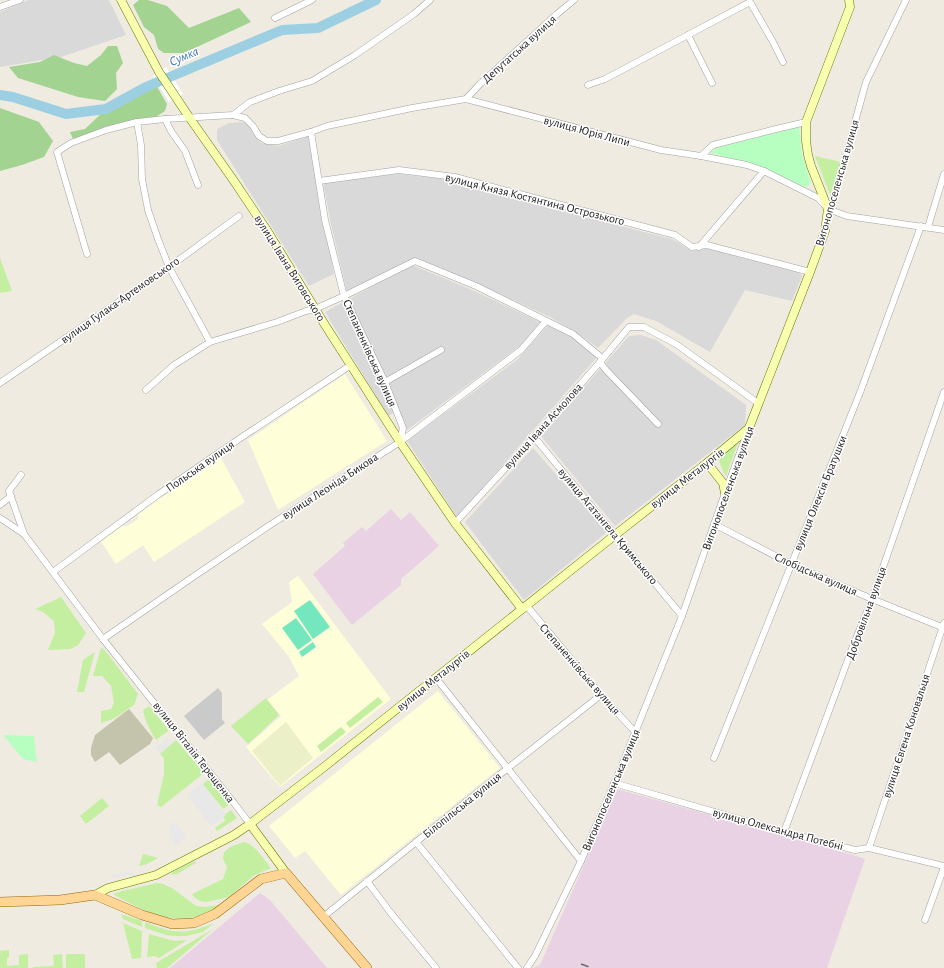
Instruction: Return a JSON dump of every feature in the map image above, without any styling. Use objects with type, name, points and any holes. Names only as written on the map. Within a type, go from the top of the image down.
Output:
[{"type":"main road","name":"вулиця Івана Виговського","points":[[121,0],[159,72],[264,225],[315,309],[400,442]]},
{"type":"main road","points":[[828,209],[808,155],[806,122],[850,7],[849,0]]},
{"type":"main road","name":"Вигонопоселенська вулиця","points":[[749,428],[810,272],[824,231],[828,209]]},
{"type":"main road","name":"вулиця Металургів","points":[[0,902],[60,900],[95,895],[108,888],[156,875],[234,835],[319,771],[749,428]]},
{"type":"main road","name":"Степаненківська вулиця","points":[[400,442],[456,522],[524,607]]},
{"type":"main road","points":[[707,463],[723,483],[725,493]]},
{"type":"main road","name":"вулиця Віталія Терещенка","points":[[250,824],[286,873],[367,968]]},
{"type":"main road","points":[[95,895],[142,915],[172,924],[194,923],[215,914],[261,880],[286,873]]},
{"type":"street","points":[[0,7],[20,0]]},
{"type":"street","points":[[275,18],[312,0]]},
{"type":"street","points":[[87,254],[57,152],[71,143],[106,130],[137,122],[165,118],[232,115],[250,102],[312,81],[355,56],[414,14],[430,0]]},
{"type":"street","name":"Депутатська вулиця","points":[[466,99],[480,84],[574,0]]},
{"type":"street","name":"Вигонопоселенська вулиця","points":[[828,209],[833,202],[866,82],[906,0]]},
{"type":"street","points":[[588,85],[605,79],[753,1],[783,62]]},
{"type":"street","points":[[688,35],[712,83]]},
{"type":"street","name":"вулиця Юрія Липи","points":[[232,115],[245,118],[253,126],[259,136],[267,141],[278,141],[342,122],[466,99],[662,150],[701,156],[764,171],[818,198],[828,209],[847,216],[944,230]]},
{"type":"street","points":[[165,118],[171,131],[185,151],[198,185]]},
{"type":"street","points":[[137,122],[141,145],[142,179],[148,210],[169,267],[210,342]]},
{"type":"street","points":[[701,156],[714,145],[806,122]]},
{"type":"street","name":"Степаненківська вулиця","points":[[311,132],[325,220],[344,296],[385,382],[402,428],[400,442]]},
{"type":"street","name":"вулиця Князя Костянтина Острозького","points":[[319,180],[399,170],[455,177],[675,235],[692,247],[707,246],[810,272]]},
{"type":"street","points":[[699,246],[764,171]]},
{"type":"street","name":"вулиця Олексія Братушки","points":[[714,758],[861,390],[944,174]]},
{"type":"street","name":"вулиця Гулака-Артемовського","points":[[0,383],[169,267],[239,216]]},
{"type":"street","points":[[146,390],[174,365],[210,342],[315,309],[415,261],[476,286],[546,322],[573,334],[601,360],[606,370],[658,424]]},
{"type":"street","name":"вулиця Леоніда Бикова","points":[[103,639],[270,525],[400,442],[521,350],[546,322]]},
{"type":"street","name":"вулиця Івана Асмолова","points":[[456,522],[534,437],[629,327],[644,327],[676,344],[758,403]]},
{"type":"street","points":[[385,382],[441,350]]},
{"type":"street","name":"Польська вулиця","points":[[53,572],[152,499],[351,365]]},
{"type":"street","name":"Добровільна вулиця","points":[[784,832],[872,599],[944,392]]},
{"type":"street","name":"Вигонопоселенська вулиця","points":[[527,968],[535,956],[581,861],[635,732],[682,616],[749,428]]},
{"type":"street","name":"вулиця Агатангела Кримського","points":[[534,437],[682,616]]},
{"type":"street","points":[[0,505],[11,496],[9,491],[21,475]]},
{"type":"street","name":"вулиця Віталія Терещенка","points":[[11,496],[24,534],[103,639],[250,824]]},
{"type":"street","name":"вулиця Віталія Терещенка","points":[[0,518],[24,534]]},
{"type":"street","name":"Слобідська вулиця","points":[[714,524],[791,564],[872,599],[943,626]]},
{"type":"street","name":"Степаненківська вулиця","points":[[524,607],[635,732]]},
{"type":"street","name":"вулиця Євгена Коновальця","points":[[869,848],[943,626]]},
{"type":"street","points":[[436,678],[581,861]]},
{"type":"street","name":"Білопільська вулиця","points":[[323,917],[508,768],[602,695]]},
{"type":"street","name":"вулиця Олександра Потебні","points":[[614,783],[784,832],[855,850],[869,848],[944,867]]},
{"type":"street","points":[[416,842],[518,968]]},
{"type":"street","points":[[925,920],[944,867]]},
{"type":"street","points":[[367,881],[390,912],[436,968]]},
{"type":"shaded area","points":[[29,0],[109,0],[126,35],[61,57],[0,67],[0,12]]},
{"type":"shaded area","points":[[243,122],[252,128],[261,143],[278,146],[310,136],[322,213],[334,274],[309,286],[217,140],[217,129],[229,123]]},
{"type":"shaded area","points":[[398,174],[453,180],[569,213],[672,239],[692,251],[706,248],[798,272],[802,276],[792,301],[745,290],[710,352],[656,321],[634,314],[627,318],[598,348],[576,332],[550,317],[478,284],[413,259],[347,292],[323,182]]},
{"type":"shaded area","points":[[412,265],[470,289],[542,323],[521,345],[407,430],[398,411],[388,416],[325,312]]},
{"type":"shaded area","points":[[548,325],[575,339],[597,357],[457,517],[407,441],[518,359]]},
{"type":"shaded area","points":[[641,335],[656,340],[746,405],[745,425],[615,526],[541,436],[629,336]]},
{"type":"shaded area","points":[[345,374],[387,441],[278,510],[248,440]]},
{"type":"shaded area","points":[[533,448],[607,532],[524,600],[465,522]]},
{"type":"shaded area","points":[[220,456],[245,502],[154,562],[143,545],[116,564],[101,542],[122,526],[127,526],[138,519],[138,514]]},
{"type":"shaded area","points":[[391,509],[401,520],[410,512],[439,546],[401,579],[401,585],[352,625],[313,574],[345,546],[343,543],[362,527],[366,531]]},
{"type":"shaded area","points":[[298,576],[391,699],[280,787],[246,747],[281,716],[267,700],[299,676],[289,657],[262,624],[292,602],[289,582]]},
{"type":"shaded area","points":[[218,688],[222,693],[222,719],[225,723],[204,740],[184,716]]},
{"type":"shaded area","points":[[438,691],[500,768],[341,895],[305,851],[295,858],[269,826]]},
{"type":"shaded area","points":[[129,709],[153,738],[150,744],[120,765],[109,752],[95,762],[91,755],[91,748],[95,735]]},
{"type":"shaded area","points":[[286,722],[313,758],[280,786],[252,751]]},
{"type":"shaded area","points":[[167,738],[172,743],[160,754],[155,748]]},
{"type":"shaded area","points":[[202,783],[226,815],[211,826],[187,795]]},
{"type":"shaded area","points":[[617,789],[865,859],[827,968],[533,968],[540,965]]},
{"type":"shaded area","points":[[174,822],[186,838],[174,846],[169,825]]},
{"type":"shaded area","points":[[132,871],[135,874],[114,878],[111,875]]},
{"type":"shaded area","points":[[260,893],[270,900],[327,968],[170,968]]},
{"type":"green space","points":[[139,0],[148,0],[167,6],[189,28],[239,8],[251,22],[184,53],[164,53],[158,49],[154,35],[144,27],[133,5]]},
{"type":"green space","points":[[108,46],[117,46],[123,63],[116,73],[117,89],[105,101],[78,97],[18,78],[9,67],[40,62],[54,55],[74,63],[87,66],[101,55]]},
{"type":"green space","points":[[155,83],[167,104],[165,111],[148,122],[109,126],[73,139],[70,132],[85,129],[106,109]]},
{"type":"green space","points":[[0,108],[39,122],[53,141],[44,157],[0,171]]},
{"type":"green space","points":[[799,126],[802,154],[810,181],[809,186],[805,187],[755,165],[711,153],[715,148]]},
{"type":"green space","points":[[815,156],[841,162],[831,197]]},
{"type":"green space","points":[[0,258],[12,291],[0,293]]},
{"type":"green space","points":[[738,443],[726,476],[720,464],[721,458],[725,452]]},
{"type":"green space","points":[[61,597],[86,633],[78,645],[70,649],[48,650],[55,633],[54,621],[43,612],[35,609]]},
{"type":"green space","points":[[310,600],[330,627],[313,639],[294,611]]},
{"type":"green space","points":[[296,618],[312,640],[298,650],[282,628]]},
{"type":"green space","points":[[313,642],[316,647],[302,657],[299,652]]},
{"type":"green space","points":[[101,648],[104,649],[138,694],[134,705],[113,719],[101,723],[101,711],[111,709],[114,703],[111,686],[102,676],[93,676]]},
{"type":"green space","points":[[95,652],[84,692],[77,692],[83,660]]},
{"type":"green space","points":[[378,697],[383,702],[350,728],[346,723]]},
{"type":"green space","points":[[266,698],[279,715],[248,744],[231,726]]},
{"type":"green space","points":[[149,706],[169,730],[156,740],[148,725],[143,710]]},
{"type":"green space","points":[[341,727],[346,732],[321,752],[317,746]]},
{"type":"green space","points":[[3,735],[34,736],[37,762],[23,759]]},
{"type":"green space","points":[[176,740],[204,773],[161,807],[157,805],[164,774],[164,758],[160,754]]},
{"type":"green space","points":[[209,779],[230,804],[223,809],[203,784]]},
{"type":"green space","points":[[102,798],[109,806],[86,824],[80,816]]},
{"type":"green space","points":[[231,810],[237,818],[217,831],[215,828],[225,821],[223,816]]},
{"type":"green space","points":[[244,842],[256,849],[271,868],[253,876],[229,897],[206,902],[195,898],[192,894],[223,879],[227,867],[223,859],[224,852],[230,847]]},
{"type":"green space","points":[[143,854],[158,858],[147,864],[139,866]]},
{"type":"green space","points":[[193,862],[196,863],[177,874],[172,875],[173,872]]},
{"type":"green space","points":[[157,883],[172,888],[196,906],[206,907],[223,904],[211,911],[195,917],[183,919],[171,918],[147,911],[113,894]]},
{"type":"green space","points":[[121,914],[142,921],[142,927],[123,919]]},
{"type":"green space","points":[[145,922],[164,929],[180,932],[195,930],[214,923],[203,932],[186,936],[174,936],[145,928]]},
{"type":"green space","points":[[123,923],[142,931],[141,958],[132,959]]},
{"type":"green space","points":[[213,929],[167,968],[157,968],[156,963]]},
{"type":"green space","points":[[149,934],[174,941],[187,940],[159,958],[155,956],[147,957]]},
{"type":"green space","points":[[9,950],[7,966],[19,965],[19,955],[28,954],[28,968],[0,968],[0,951]]},
{"type":"green space","points":[[62,954],[63,968],[33,968],[54,966],[53,955]]},
{"type":"green space","points":[[66,954],[85,954],[85,968],[66,968]]},
{"type":"pier","points":[[166,67],[183,94],[169,102],[153,76]]},
{"type":"waterway","name":"Сумка","points":[[0,95],[13,97],[66,114],[106,109],[146,87],[282,30],[318,28],[376,0]]},
{"type":"railway","points":[[581,964],[592,968]]}]
